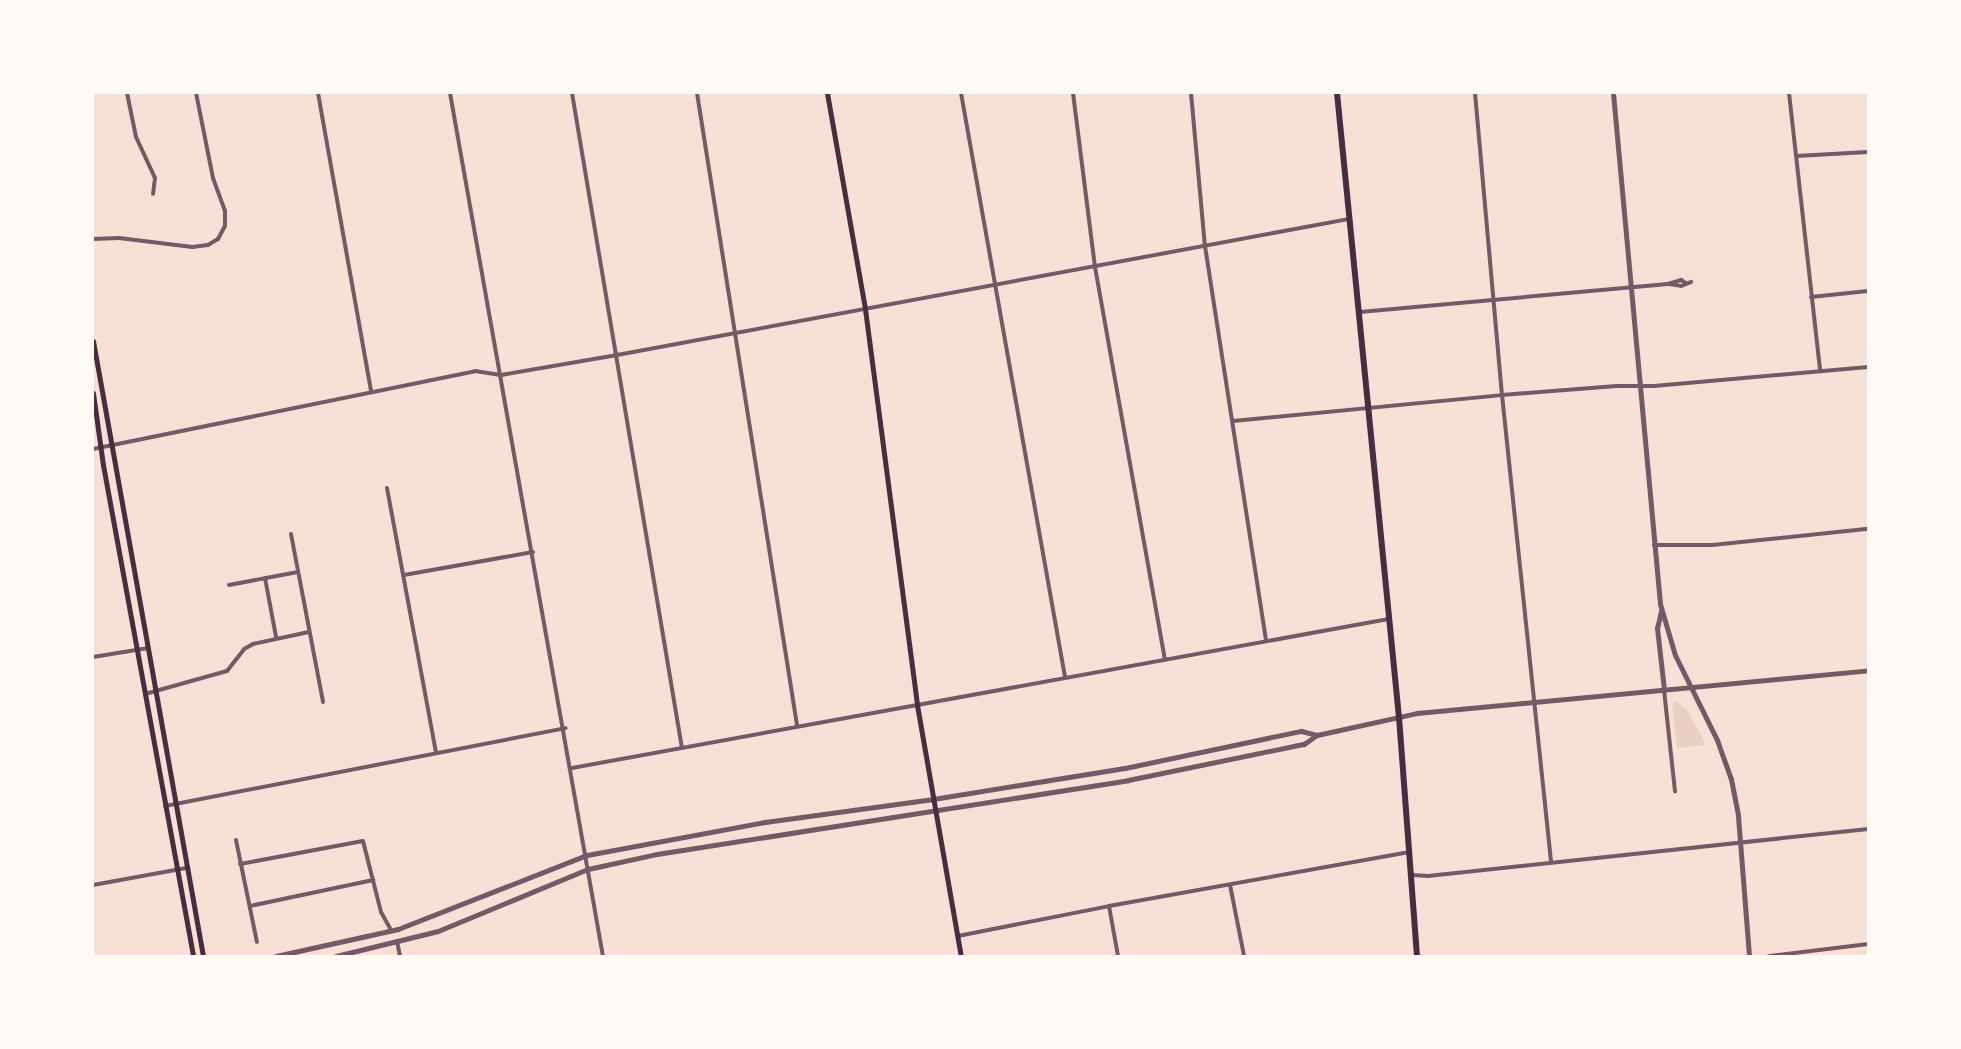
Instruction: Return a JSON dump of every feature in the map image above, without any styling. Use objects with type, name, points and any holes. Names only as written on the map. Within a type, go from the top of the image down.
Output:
[{"type":"main road","points":[[827,93],[865,309],[917,705],[961,956]]},
{"type":"main road","points":[[1337,93],[1389,619],[1417,956]]},
{"type":"main road","points":[[93,341],[203,956]]},
{"type":"main road","points":[[93,393],[103,465],[193,956]]},
{"type":"street","points":[[127,93],[136,137],[155,178],[153,194]]},
{"type":"street","points":[[93,239],[119,238],[192,247],[208,244],[218,238],[225,226],[225,211],[213,178],[196,93]]},
{"type":"street","points":[[318,93],[371,392]]},
{"type":"street","points":[[450,93],[565,728],[603,956]]},
{"type":"street","points":[[572,93],[682,748]]},
{"type":"street","points":[[697,93],[797,725]]},
{"type":"street","points":[[961,93],[1065,677]]},
{"type":"street","points":[[1073,93],[1095,267],[1165,659]]},
{"type":"street","points":[[1191,93],[1205,246],[1266,640]]},
{"type":"street","points":[[1475,93],[1502,395],[1551,862]]},
{"type":"street","points":[[1613,93],[1654,545],[1662,609],[1668,635],[1724,759],[1735,798],[1749,956]]},
{"type":"street","points":[[1789,93],[1820,371]]},
{"type":"street","points":[[1796,156],[1868,152]]},
{"type":"street","points":[[93,449],[475,371],[501,375],[617,355],[1349,219]]},
{"type":"street","points":[[1360,312],[1688,283]]},
{"type":"street","points":[[1811,297],[1868,291]]},
{"type":"street","points":[[1233,421],[1502,395],[1868,367]]},
{"type":"street","points":[[387,488],[436,752]]},
{"type":"street","points":[[1654,545],[1712,545],[1868,529]]},
{"type":"street","points":[[291,534],[323,702]]},
{"type":"street","points":[[404,575],[533,552]]},
{"type":"street","points":[[229,585],[298,573]]},
{"type":"street","points":[[265,578],[276,638]]},
{"type":"street","points":[[1662,609],[1657,628],[1675,791]]},
{"type":"street","points":[[572,768],[797,725],[1389,619]]},
{"type":"street","points":[[145,694],[227,671],[244,649],[276,638],[309,632]]},
{"type":"street","points":[[93,657],[148,648]]},
{"type":"street","points":[[336,956],[438,931],[588,869],[657,854],[936,812],[1128,780],[1304,744],[1317,735],[1398,717],[1534,700],[1868,670]]},
{"type":"street","points":[[165,806],[565,728]]},
{"type":"street","points":[[276,956],[393,930],[587,855],[765,822],[933,799],[1125,768],[1301,731],[1317,735]]},
{"type":"street","points":[[765,822],[767,837]]},
{"type":"street","points":[[1411,875],[1428,876],[1868,829]]},
{"type":"street","points":[[236,840],[257,942]]},
{"type":"street","points":[[240,864],[363,841],[381,912],[393,930],[401,934],[397,941],[400,956]]},
{"type":"street","points":[[958,936],[1109,906],[1409,852]]},
{"type":"street","points":[[93,885],[186,868]]},
{"type":"street","points":[[250,906],[373,880]]},
{"type":"street","points":[[1230,885],[1244,956]]},
{"type":"street","points":[[1109,906],[1118,956]]},
{"type":"street","points":[[393,930],[389,937],[397,941]]},
{"type":"street","points":[[1768,956],[1868,944]]},
{"type":"shaded area","points":[[1676,701],[1688,711],[1706,745],[1677,748],[1672,704]]}]
